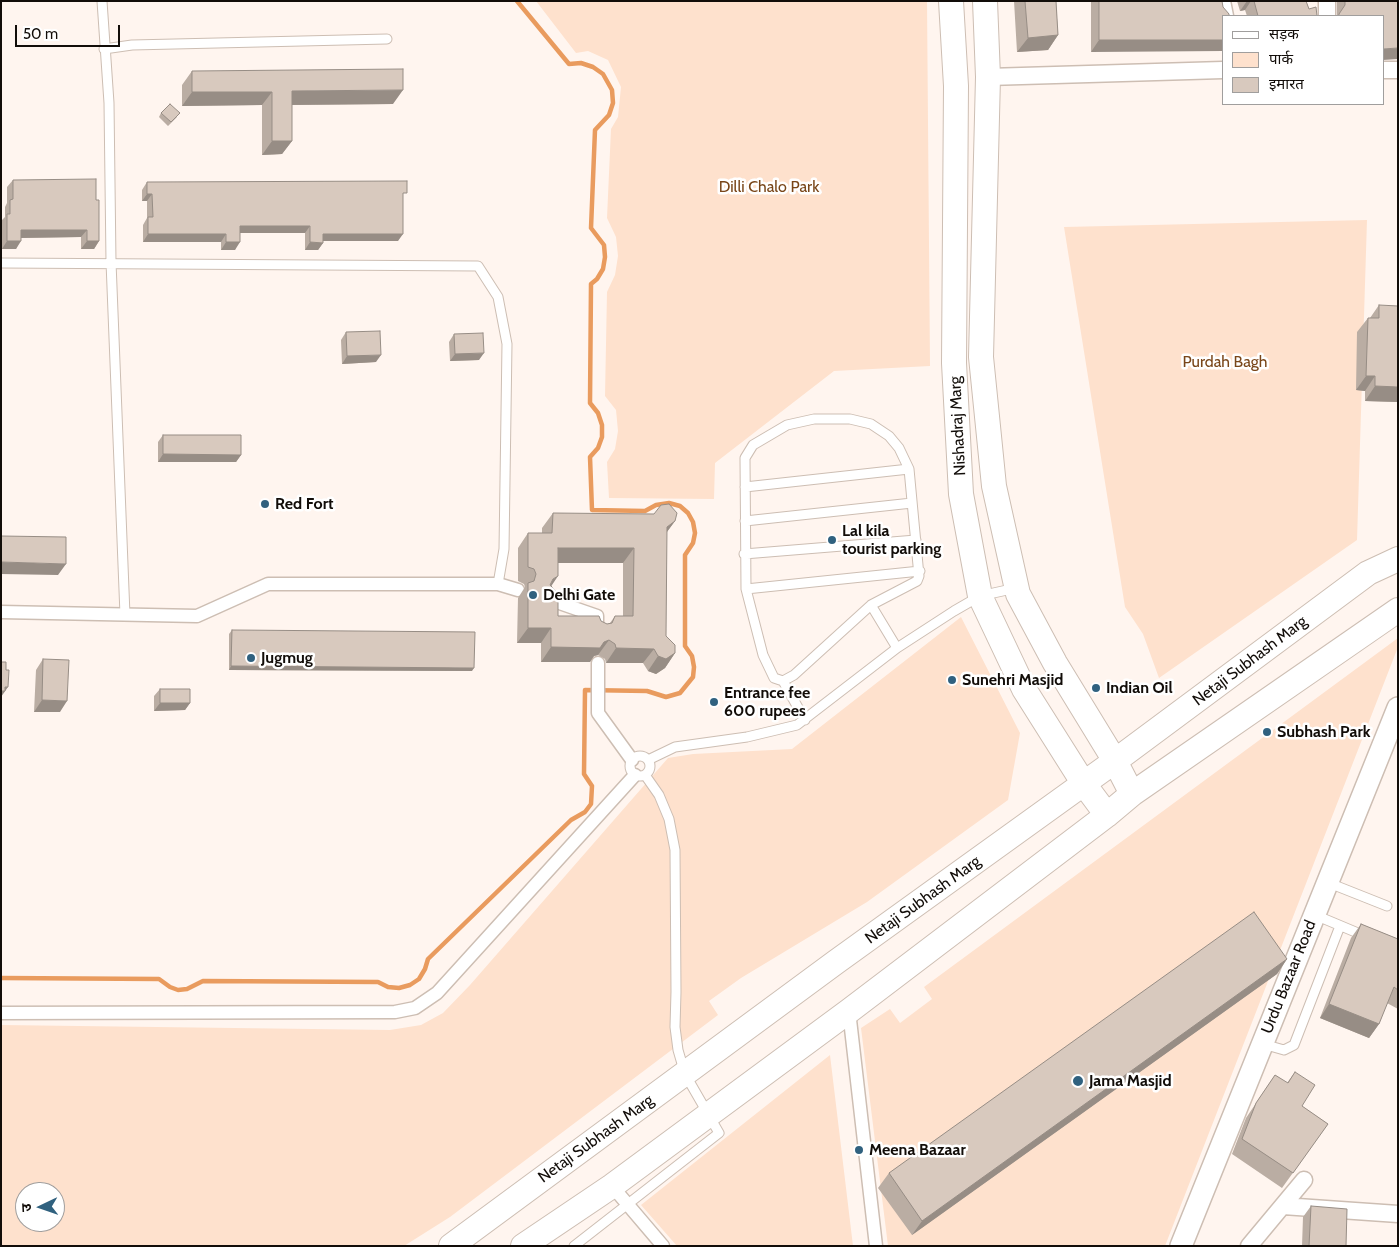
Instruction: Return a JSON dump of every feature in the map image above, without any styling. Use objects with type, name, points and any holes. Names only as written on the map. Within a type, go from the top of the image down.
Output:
[{"type":"main road","name":"Nishadraj Marg","points":[[951,1],[956,86],[954,362],[961,494],[980,596],[1024,689],[1084,784],[1107,815]]},
{"type":"main road","name":"Nishadraj Marg","points":[[985,1],[988,77],[981,357],[994,486],[1016,588],[1055,663],[1116,762],[1132,794]]},
{"type":"main road","name":"Netaji Subhash Marg","points":[[451,1246],[836,962],[1116,762],[1368,573],[1398,558]]},
{"type":"main road","points":[[523,1246],[612,1186],[849,1011],[1132,794],[1398,610]]},
{"type":"street","points":[[1222,1],[1225,15]]},
{"type":"street","points":[[1327,1],[1327,15]]},
{"type":"street","points":[[988,77],[1222,70]]},
{"type":"street","points":[[1384,70],[1398,70]]},
{"type":"street","points":[[1,612],[197,616],[268,584],[498,584],[518,590]]},
{"type":"street","points":[[548,599],[597,616],[597,631]]},
{"type":"street","points":[[598,669],[598,713],[632,760]]},
{"type":"street","name":"Urdu Bazaar Road","points":[[1181,1246],[1261,1043],[1329,883],[1398,708]]},
{"type":"street","points":[[1,1013],[395,1012],[415,1008],[437,993],[640,775]]},
{"type":"street","points":[[849,1011],[876,1246]]},
{"type":"street","points":[[1249,1246],[1304,1180]]},
{"type":"street","points":[[612,1186],[663,1246]]},
{"type":"street","points":[[1283,1206],[1398,1214]]},
{"type":"lane","points":[[102,1],[109,103],[111,262],[125,615]]},
{"type":"lane","points":[[104,49],[132,45],[388,39]]},
{"type":"lane","points":[[1,263],[111,262],[478,266],[498,297],[507,344],[504,549],[498,584]]},
{"type":"lane","points":[[783,681],[794,675],[871,605],[917,581],[920,571],[909,469],[899,448],[889,436],[871,424],[850,419],[814,419],[787,425],[753,445],[745,458],[744,554],[746,589],[764,655],[774,678],[783,681],[805,720]]},
{"type":"lane","points":[[745,487],[909,469]]},
{"type":"lane","points":[[745,521],[912,503]]},
{"type":"lane","points":[[744,554],[916,540]]},
{"type":"lane","points":[[746,589],[920,571]]},
{"type":"lane","points":[[648,760],[675,747],[763,734],[787,728],[805,720],[897,648],[980,596],[1016,588]]},
{"type":"lane","points":[[871,605],[897,648]]},
{"type":"lane","points":[[574,1246],[719,1133],[685,1074],[678,1050],[675,1027],[675,850],[669,819],[659,795],[640,775],[630,768],[632,760],[641,756],[648,760]]},
{"type":"lane","points":[[640,775],[649,770],[648,760]]},
{"type":"lane","points":[[1329,883],[1386,906]]},
{"type":"lane","points":[[1314,915],[1373,940]]},
{"type":"lane","points":[[1261,1043],[1284,1050],[1294,1045],[1340,926]]},
{"type":"green space","name":"Dilli Chalo Park","points":[[536,1],[927,1],[930,366],[834,371],[715,463],[714,499],[609,498],[607,462],[615,449],[618,431],[616,410],[605,396],[607,292],[615,275],[618,256],[616,237],[607,218],[611,129],[618,117],[621,87],[608,60],[588,51],[576,53]]},
{"type":"green space","name":"Purdah Bagh","points":[[1367,220],[1357,540],[1159,678],[1143,634],[1125,607],[1064,227]]},
{"type":"green space","points":[[961,617],[1020,733],[1008,800],[867,902],[741,978],[709,1001],[718,1015],[450,1217],[404,1246],[1,1246],[1,1025],[390,1030],[421,1025],[443,1013],[470,985],[668,758],[693,754],[792,749]]},
{"type":"green space","points":[[1398,638],[1398,647],[1165,1246],[888,1246],[861,1028],[890,1009],[900,1023],[932,999],[924,987]]},
{"type":"green space","points":[[830,1055],[853,1246],[677,1246],[641,1205]]},
{"type":"building","points":[[1025,1],[1056,1],[1058,35],[1028,38]]},
{"type":"building","points":[[1099,1],[1222,1],[1223,7],[1229,14],[1222,15],[1222,40],[1099,40]]},
{"type":"building","points":[[1254,1],[1306,1],[1309,9],[1316,7],[1317,15],[1258,15]]},
{"type":"building","points":[[1345,1],[1398,1],[1398,48],[1384,49],[1384,15],[1339,15],[1345,5]]},
{"type":"building","points":[[403,69],[403,90],[292,91],[292,141],[272,141],[272,92],[192,92],[192,71]]},
{"type":"building","points":[[170,104],[180,113],[171,122],[161,113]]},
{"type":"building","points":[[96,179],[96,200],[99,200],[99,241],[87,241],[87,230],[21,230],[21,241],[7,241],[7,214],[10,214],[10,200],[13,199],[13,180]]},
{"type":"building","points":[[407,181],[407,193],[403,193],[403,234],[323,234],[323,243],[310,242],[310,226],[240,226],[240,242],[226,242],[226,234],[148,234],[148,217],[153,217],[152,194],[147,194],[147,182]]},
{"type":"building","points":[[1379,305],[1398,306],[1398,387],[1375,386],[1375,376],[1366,376],[1368,318],[1379,318]]},
{"type":"building","points":[[380,331],[381,355],[347,356],[346,332]]},
{"type":"building","points":[[483,333],[484,353],[455,354],[454,334]]},
{"type":"building","points":[[163,435],[241,435],[241,455],[163,454]]},
{"type":"building","points":[[669,504],[677,513],[675,521],[667,527],[666,636],[675,645],[675,653],[666,659],[658,656],[654,649],[616,648],[615,644],[609,640],[604,642],[600,648],[551,647],[551,628],[528,628],[528,583],[534,581],[536,574],[534,569],[528,567],[528,533],[552,533],[553,513],[654,514],[661,505]],"holes":[[[558,548],[634,548],[633,616],[615,616],[612,623],[607,624],[601,621],[599,616],[558,616],[558,593],[550,585],[553,579],[558,576]]]},
{"type":"building","points":[[1,536],[66,537],[66,564],[1,562]]},
{"type":"building","points":[[232,630],[475,632],[474,668],[231,666]]},
{"type":"building","points":[[43,659],[69,660],[67,701],[42,700]]},
{"type":"building","points":[[1,662],[6,662],[6,670],[9,670],[8,687],[5,687],[5,691],[1,691]]},
{"type":"building","points":[[160,689],[190,689],[190,703],[160,703]]},
{"type":"building","name":"Jama Masjid","points":[[1254,912],[1287,959],[922,1221],[889,1173]]},
{"type":"building","points":[[1361,924],[1398,939],[1398,990],[1394,987],[1379,1024],[1329,1004]]},
{"type":"building","points":[[1295,1072],[1315,1085],[1302,1106],[1328,1124],[1293,1173],[1242,1139],[1256,1103],[1275,1075],[1288,1083]]},
{"type":"building","points":[[1311,1206],[1347,1209],[1346,1246],[1309,1246]]},
{"type":"waterway","points":[[1,978],[159,979],[178,990],[187,989],[203,981],[378,982],[388,987],[399,988],[410,985],[419,979],[428,959],[571,820],[585,812],[591,804],[592,786],[584,774],[585,690],[647,691],[666,697],[680,693],[693,677],[692,656],[685,646],[685,555],[693,543],[695,533],[693,522],[688,513],[680,506],[669,503],[656,505],[645,511],[592,510],[590,457],[598,448],[602,437],[602,425],[598,413],[590,403],[591,284],[597,279],[603,269],[605,257],[604,245],[591,228],[595,130],[609,115],[613,103],[612,90],[603,74],[593,67],[581,63],[569,64],[517,1]]},
{"type":"place","name":"Red Fort","points":[[265,504]]},
{"type":"place","name":"Lal kila tourist parking","points":[[832,540]]},
{"type":"place","name":"Delhi Gate","points":[[533,595]]},
{"type":"place","name":"Jugmug","points":[[251,658]]},
{"type":"place","name":"Sunehri Masjid","points":[[952,680]]},
{"type":"place","name":"Indian Oil","points":[[1096,688]]},
{"type":"place","name":"Entrance fee 600 rupees","points":[[714,702]]},
{"type":"place","name":"Subhash Park","points":[[1267,732]]},
{"type":"place","name":"Jama Masjid","points":[[1078,1081]]},
{"type":"place","name":"Meena Bazaar","points":[[859,1150]]}]
